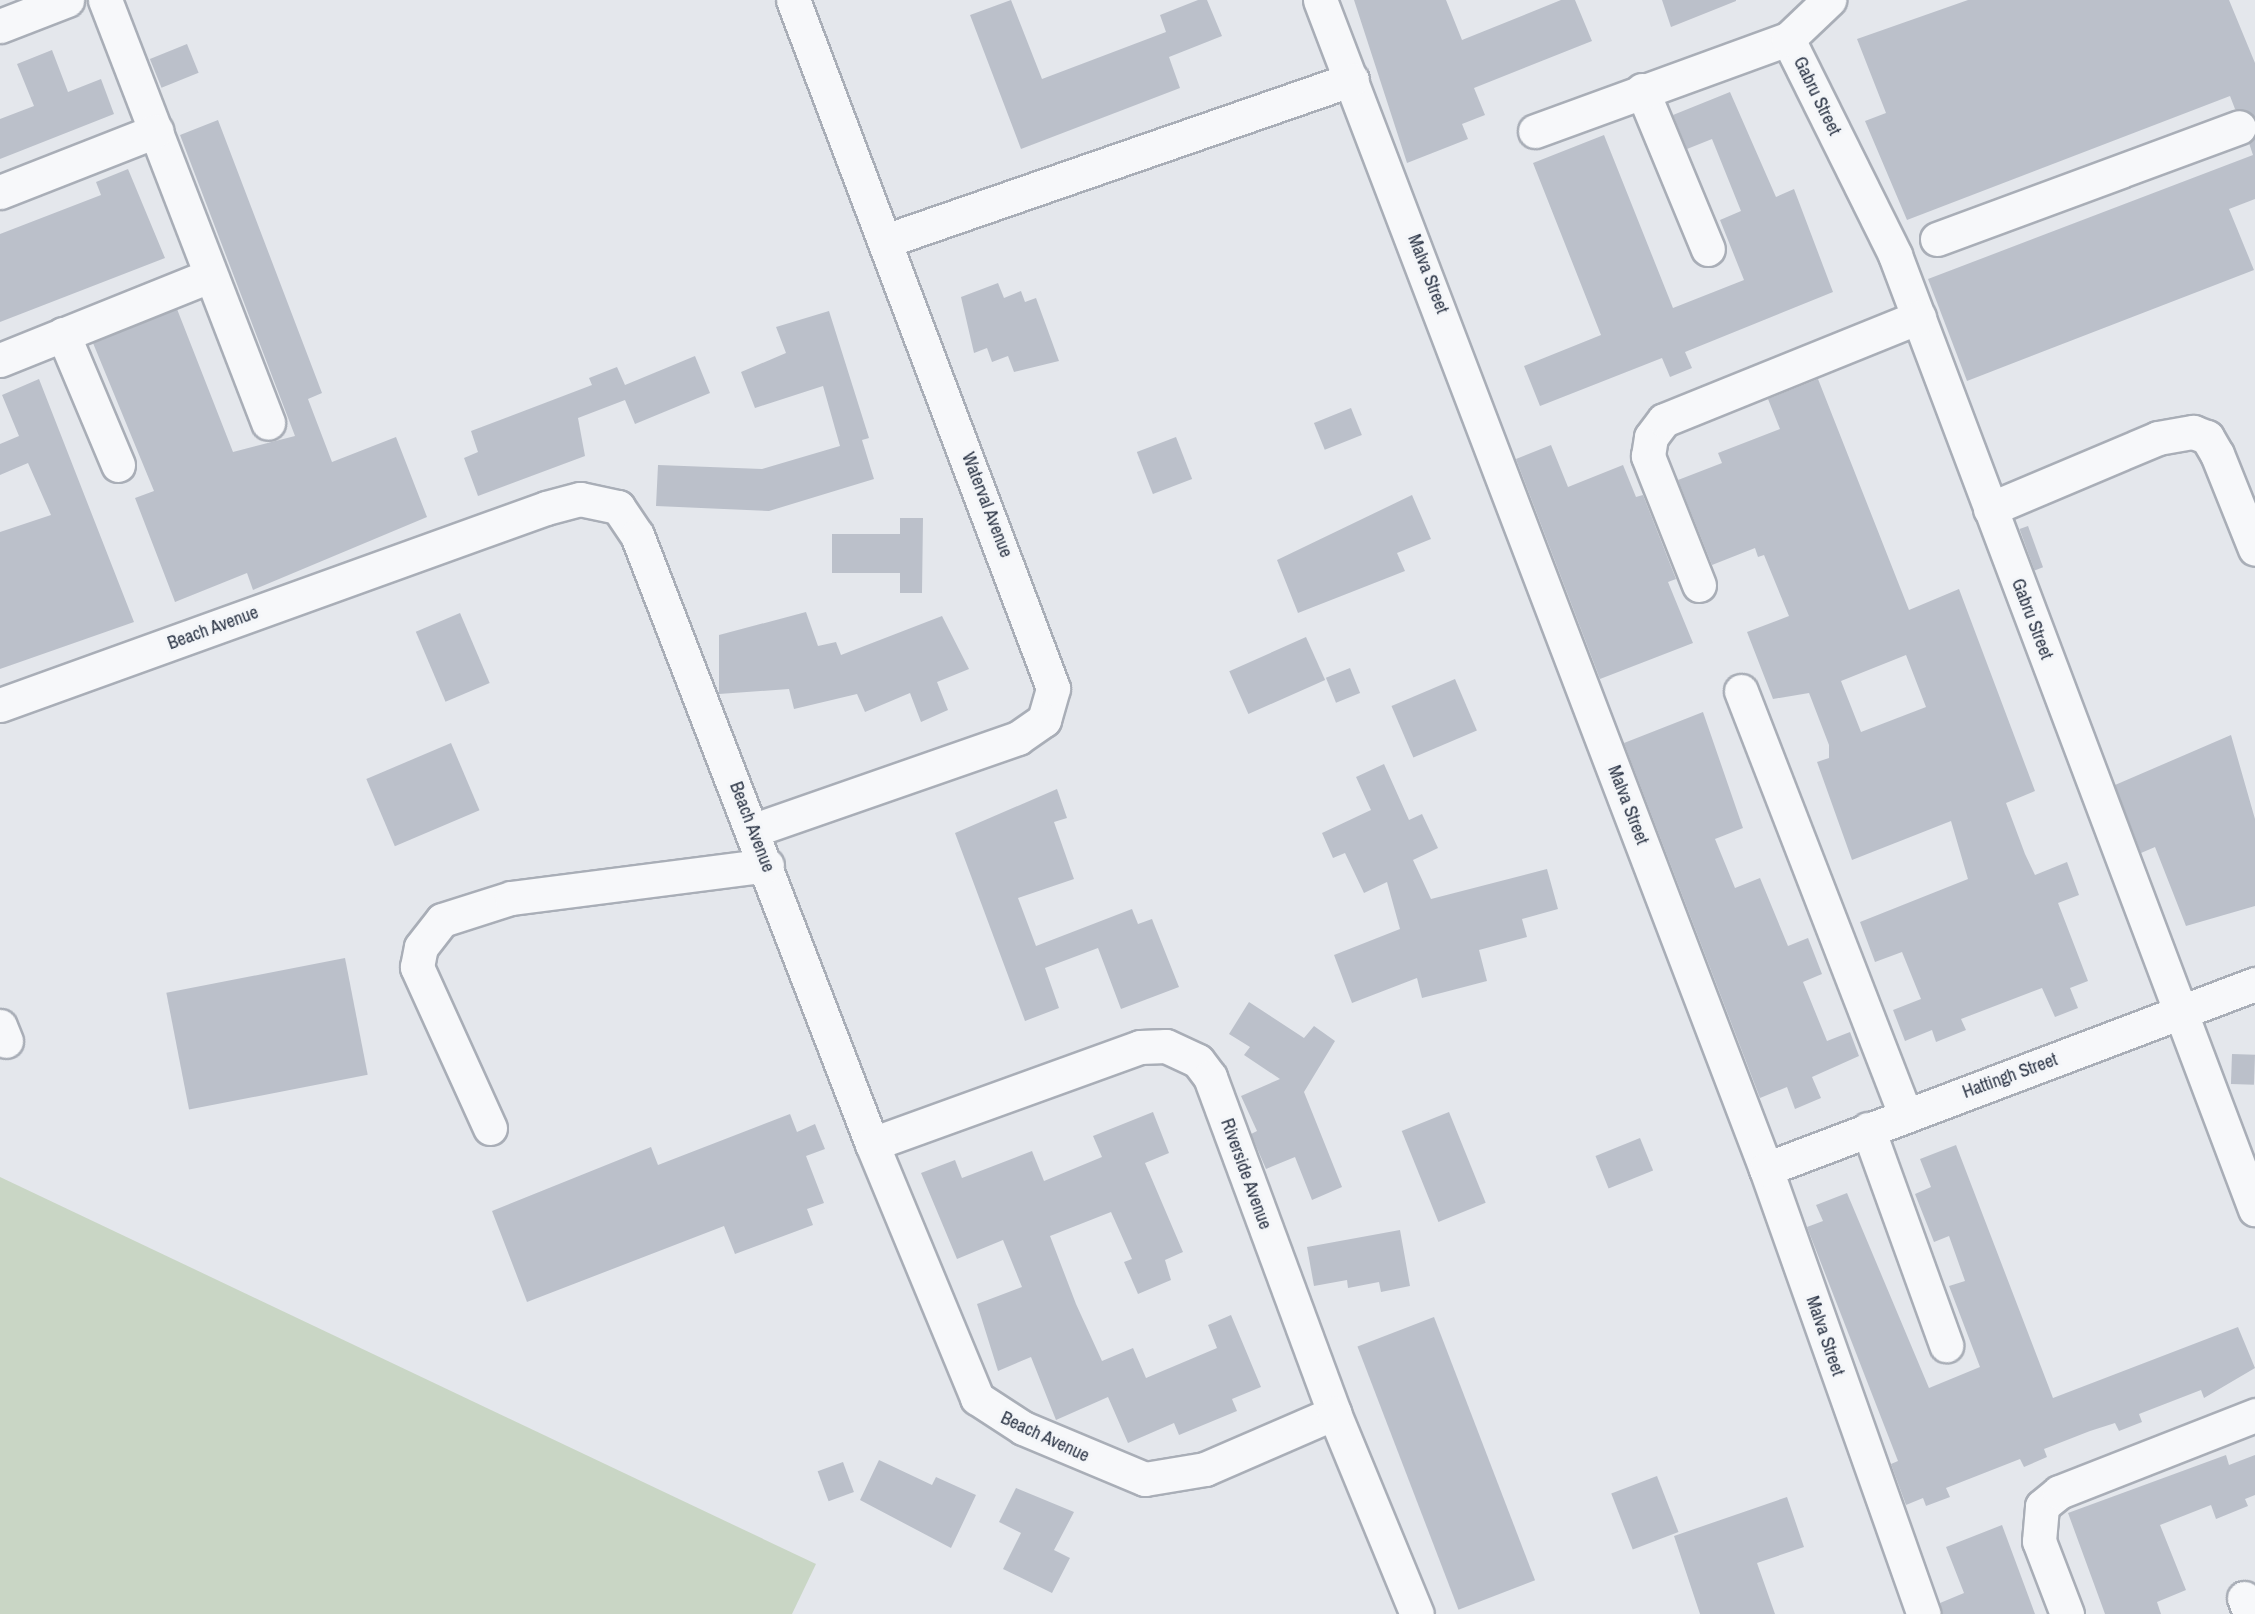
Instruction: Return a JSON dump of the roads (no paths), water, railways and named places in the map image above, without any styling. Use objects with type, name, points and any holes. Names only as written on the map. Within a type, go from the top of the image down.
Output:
[{"type":"street","points":[[0,26],[67,0]]},
{"type":"street","points":[[106,0],[268,423]]},
{"type":"street","name":"Waterval Avenue","points":[[754,830],[1018,738],[1050,711],[1051,673],[793,0]]},
{"type":"street","name":"Malva Street","points":[[1320,0],[1766,1169],[1924,1614]]},
{"type":"street","points":[[1535,131],[1788,38],[1829,0]]},
{"type":"street","name":"Gabru Street","points":[[1788,38],[1917,247],[1919,317],[2255,1209]]},
{"type":"street","points":[[886,241],[1352,79]]},
{"type":"street","points":[[1642,90],[1707,249]]},
{"type":"street","points":[[1917,247],[2239,127]]},
{"type":"street","points":[[0,191],[156,131]]},
{"type":"street","points":[[0,360],[211,275]]},
{"type":"street","points":[[1699,585],[1648,456],[1650,438],[1664,420],[1919,317]]},
{"type":"street","points":[[63,334],[118,465]]},
{"type":"street","points":[[1990,509],[2158,438],[2193,432],[2207,437],[2217,454],[2255,549]]},
{"type":"street","name":"Beach Avenue","points":[[0,705],[546,508],[596,499],[618,507],[637,535],[754,830],[872,1144],[970,1388],[1002,1417],[1145,1479],[1205,1469],[1334,1413]]},
{"type":"street","points":[[1741,691],[1905,1115]]},
{"type":"street","points":[[490,1128],[417,967],[421,947],[442,920],[511,898],[767,865]]},
{"type":"street","name":"Hattingh Street","points":[[1766,1169],[2255,984]]},
{"type":"street","name":"Riverside Avenue","points":[[872,1144],[1140,1047],[1182,1051],[1210,1077],[1334,1413],[1417,1614]]},
{"type":"street","points":[[1868,1129],[1946,1345]]},
{"type":"street","points":[[2067,1614],[2039,1541],[2042,1507],[2059,1492],[2255,1415]]}]
